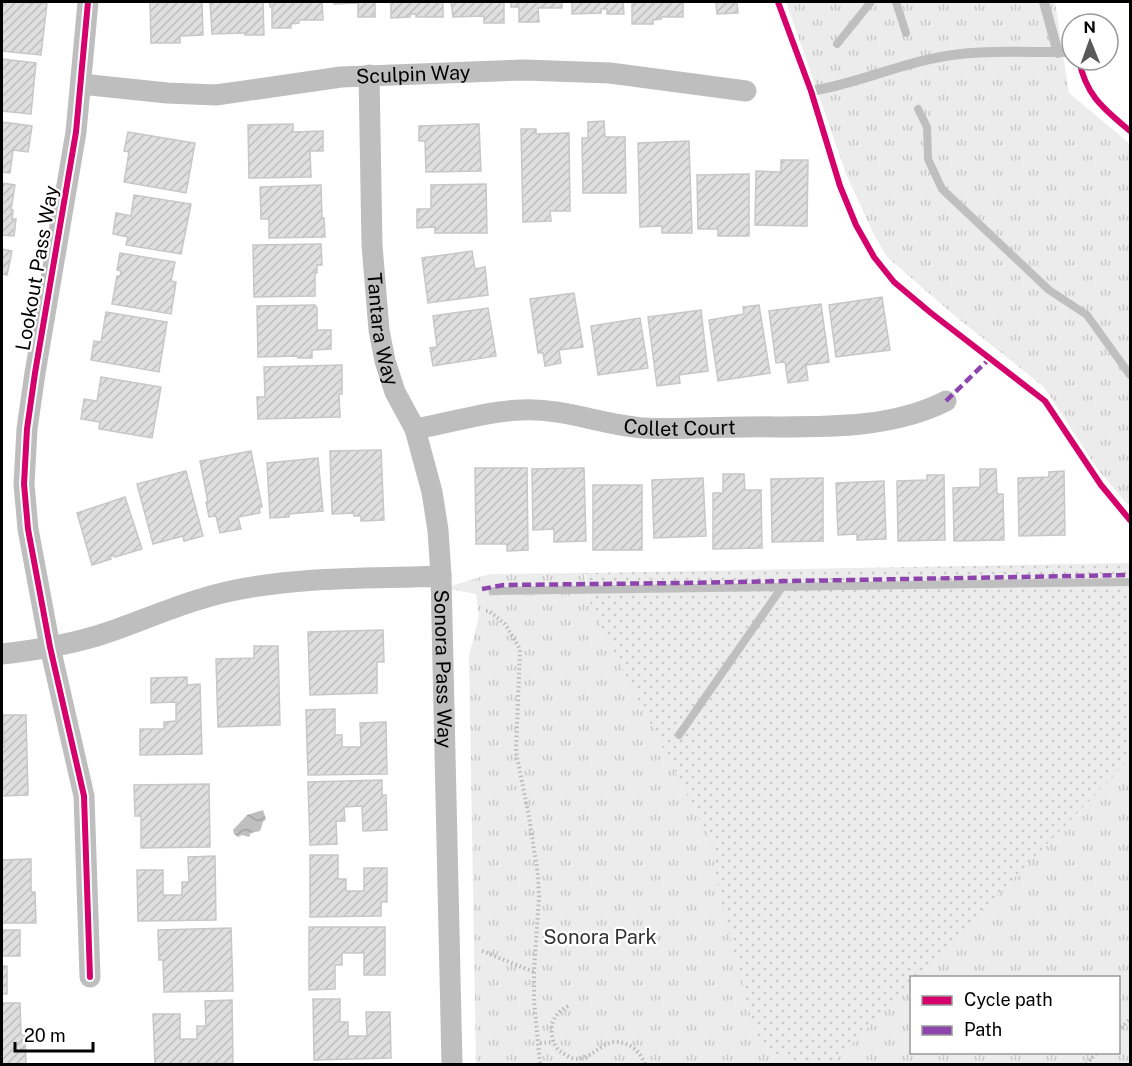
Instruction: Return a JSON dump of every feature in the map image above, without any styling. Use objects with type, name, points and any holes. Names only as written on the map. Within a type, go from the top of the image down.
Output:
[{"type":"street","name":"Lookout Pass Way","points":[[88,2],[70,174],[27,429],[24,484],[28,529],[50,647],[84,795],[90,977]]},
{"type":"street","name":"Sculpin Way","points":[[81,84],[167,93],[216,95],[266,89],[317,79],[369,75],[484,70],[568,70],[610,73],[746,91]]},
{"type":"street","name":"Tantara Way","points":[[369,75],[372,245],[379,330],[385,361],[395,392],[415,429],[432,492],[438,530],[441,576]]},
{"type":"street","name":"Collet Court","points":[[415,429],[494,412],[524,410],[562,412],[643,428],[842,425],[908,415],[930,409],[946,400]]},
{"type":"street","name":"Sonora Pass Way","points":[[2,654],[50,647],[108,632],[192,602],[241,589],[312,580],[441,576],[452,1065]]},
{"type":"lane","points":[[811,92],[838,87],[927,59],[972,52],[1058,53],[1044,2]]},
{"type":"path","points":[[486,611],[505,624],[520,649],[516,752],[538,875],[534,1001],[540,1043],[540,1065]]},
{"type":"path","points":[[482,951],[534,972]]},
{"type":"path","points":[[568,1006],[556,1015],[552,1025],[554,1042],[558,1050],[574,1059],[587,1059],[607,1043],[621,1042],[633,1048],[642,1057],[645,1065]]},
{"type":"path","points":[[1120,1030],[1131,1019]]},
{"type":"path","points":[[540,1043],[554,1042]]},
{"type":"path","points":[[1086,1065],[1097,1054]]},
{"type":"green space","points":[[786,2],[1055,2],[1060,34],[1060,72],[1066,72],[1069,93],[1130,144],[1130,507],[1098,470],[1044,387],[955,316],[887,257],[875,237],[846,174]]},
{"type":"green space","points":[[1130,563],[1130,1009],[1120,983],[1120,976],[910,976],[910,1054],[1077,1064],[690,1064],[531,609],[590,605],[585,573]]},
{"type":"green space","name":"Sonora Park","points":[[584,573],[590,606],[712,843],[718,888],[757,1041],[793,1064],[476,1064],[469,656],[479,617],[476,594],[445,588],[490,574]]},
{"type":"green space","points":[[1130,759],[1130,1064],[832,1064],[910,984],[910,1054],[1120,1054],[1120,976],[918,976]]},
{"type":"water","points":[[263,810],[266,819],[260,831],[251,833],[249,837],[242,835],[238,837],[234,834],[233,830],[247,815]]},
{"type":"building","points":[[2,2],[47,3],[41,55],[2,51]]},
{"type":"building","points":[[150,2],[202,2],[203,35],[180,36],[180,43],[151,43]]},
{"type":"building","points":[[210,2],[263,2],[264,35],[212,34]]},
{"type":"building","points":[[270,2],[322,2],[323,20],[299,20],[299,23],[291,24],[291,28],[272,28]]},
{"type":"building","points":[[334,2],[375,2],[375,17],[358,17],[358,3],[334,4]]},
{"type":"building","points":[[391,2],[443,2],[443,17],[416,17],[416,14],[410,14],[410,17],[391,18]]},
{"type":"building","points":[[451,2],[504,2],[504,23],[484,23],[484,16],[453,17]]},
{"type":"building","points":[[511,2],[562,2],[562,8],[538,8],[539,22],[519,22],[519,7],[511,7]]},
{"type":"building","points":[[572,2],[623,2],[624,14],[607,14],[607,9],[601,9],[601,13],[572,14]]},
{"type":"building","points":[[632,2],[683,2],[683,17],[661,17],[661,19],[653,20],[653,24],[632,24]]},
{"type":"building","points":[[716,2],[737,2],[738,13],[717,14]]},
{"type":"building","points":[[2,59],[36,63],[31,114],[2,111]]},
{"type":"building","points":[[604,121],[605,137],[625,137],[626,193],[583,193],[582,138],[588,138],[588,122]]},
{"type":"building","points":[[2,122],[32,126],[28,152],[13,150],[10,173],[2,172]]},
{"type":"building","points":[[293,124],[293,132],[323,131],[323,151],[310,151],[311,177],[249,178],[248,125]]},
{"type":"building","points":[[479,124],[481,171],[426,172],[425,141],[419,141],[419,126]]},
{"type":"building","points":[[521,129],[536,129],[536,134],[569,133],[570,211],[550,211],[551,221],[523,222]]},
{"type":"building","points":[[128,132],[195,143],[186,193],[124,182],[129,152],[124,151]]},
{"type":"building","points":[[689,141],[692,233],[662,233],[662,226],[640,227],[638,143]]},
{"type":"building","points":[[781,160],[808,160],[807,226],[755,225],[756,171],[781,172]]},
{"type":"building","points":[[749,174],[749,236],[718,236],[718,229],[698,229],[697,175]]},
{"type":"building","points":[[2,183],[15,185],[11,210],[13,210],[12,219],[16,219],[14,236],[2,235]]},
{"type":"building","points":[[486,184],[487,233],[435,233],[435,227],[417,228],[417,209],[431,209],[431,185]]},
{"type":"building","points":[[321,185],[325,237],[269,238],[269,219],[261,219],[260,187]]},
{"type":"building","points":[[134,195],[191,204],[181,254],[126,245],[128,237],[113,234],[116,213],[131,216]]},
{"type":"building","points":[[321,244],[322,265],[317,265],[317,273],[315,273],[315,296],[254,297],[253,245]]},
{"type":"building","points":[[2,249],[12,251],[7,275],[2,274]]},
{"type":"building","points":[[472,251],[475,269],[485,267],[488,295],[428,303],[422,258]]},
{"type":"building","points":[[120,253],[175,262],[171,281],[176,282],[171,314],[112,304],[117,276],[120,276],[121,271],[117,270]]},
{"type":"building","points":[[574,293],[583,347],[559,350],[561,363],[545,366],[543,353],[538,353],[530,299]]},
{"type":"building","points":[[882,297],[890,350],[836,357],[829,305]]},
{"type":"building","points":[[821,304],[829,362],[806,365],[808,380],[788,383],[785,362],[776,363],[769,311]]},
{"type":"building","points":[[315,305],[317,330],[331,330],[331,349],[312,350],[312,358],[258,357],[257,306]]},
{"type":"building","points":[[759,305],[770,373],[718,381],[709,320],[744,314],[743,307]]},
{"type":"building","points":[[488,308],[496,356],[433,366],[430,348],[437,347],[433,316]]},
{"type":"building","points":[[701,310],[708,371],[679,375],[680,383],[657,386],[648,317]]},
{"type":"building","points":[[106,312],[167,322],[159,372],[91,360],[94,341],[101,342]]},
{"type":"building","points":[[640,318],[648,368],[598,375],[591,326]]},
{"type":"building","points":[[342,365],[342,394],[339,394],[340,417],[258,419],[257,397],[265,397],[264,367]]},
{"type":"building","points":[[101,377],[161,387],[152,438],[99,429],[100,422],[81,419],[84,399],[97,401]]},
{"type":"building","points":[[381,450],[384,520],[361,521],[361,516],[354,516],[354,513],[332,514],[330,451]]},
{"type":"building","points":[[251,451],[262,507],[259,508],[260,513],[238,517],[241,529],[220,533],[216,516],[209,517],[200,461]]},
{"type":"building","points":[[318,458],[323,511],[270,518],[267,463]]},
{"type":"building","points":[[475,468],[527,468],[528,550],[507,551],[507,544],[476,544]]},
{"type":"building","points":[[584,468],[586,541],[554,542],[554,529],[533,530],[532,469]]},
{"type":"building","points":[[980,469],[996,469],[997,494],[1003,494],[1004,540],[954,541],[953,488],[980,487]]},
{"type":"building","points":[[186,471],[203,536],[184,541],[183,536],[153,544],[137,484]]},
{"type":"building","points":[[1064,471],[1065,535],[1019,536],[1018,478],[1049,477],[1049,472]]},
{"type":"building","points":[[723,474],[744,474],[745,490],[761,490],[762,548],[713,549],[713,493],[723,493]]},
{"type":"building","points":[[927,475],[944,475],[945,540],[898,541],[897,481],[927,480]]},
{"type":"building","points":[[703,478],[706,536],[654,538],[652,480]]},
{"type":"building","points":[[823,478],[823,541],[772,542],[771,479]]},
{"type":"building","points":[[884,481],[886,539],[857,540],[857,534],[838,535],[836,483]]},
{"type":"building","points":[[593,485],[642,485],[642,550],[593,550]]},
{"type":"building","points":[[125,497],[142,549],[115,557],[114,555],[110,557],[111,559],[92,565],[77,513]]},
{"type":"building","points":[[383,630],[384,662],[377,662],[377,693],[310,695],[308,632]]},
{"type":"building","points":[[254,646],[278,646],[280,725],[218,727],[216,659],[254,658]]},
{"type":"building","points":[[187,677],[187,685],[200,684],[202,754],[140,755],[140,729],[164,729],[164,722],[176,721],[176,702],[151,703],[151,678]]},
{"type":"building","points":[[335,709],[335,735],[342,735],[342,747],[361,747],[360,723],[386,722],[387,774],[308,775],[306,710]]},
{"type":"building","points":[[3,715],[26,715],[28,795],[2,796]]},
{"type":"building","points":[[382,780],[382,795],[386,795],[387,830],[363,831],[362,806],[344,807],[345,821],[336,821],[337,844],[310,845],[308,782]]},
{"type":"building","points":[[209,784],[210,847],[141,848],[141,816],[135,816],[134,785]]},
{"type":"building","points":[[310,855],[338,855],[338,879],[346,879],[346,891],[364,891],[364,868],[387,868],[387,902],[381,902],[381,916],[310,917]]},
{"type":"building","points":[[215,856],[216,920],[138,921],[137,870],[163,870],[163,895],[182,895],[182,882],[189,882],[188,857]]},
{"type":"building","points":[[31,859],[31,892],[35,892],[36,923],[2,923],[2,860]]},
{"type":"building","points":[[309,927],[385,927],[385,975],[364,975],[364,953],[342,953],[342,965],[335,965],[335,989],[309,990]]},
{"type":"building","points":[[231,928],[233,991],[164,992],[163,960],[159,960],[158,930]]},
{"type":"building","points":[[2,930],[20,930],[20,956],[2,956]]},
{"type":"building","points":[[2,966],[7,966],[7,994],[2,994]]},
{"type":"building","points":[[313,999],[340,999],[340,1022],[348,1022],[348,1036],[367,1036],[366,1012],[390,1012],[391,1058],[314,1060]]},
{"type":"building","points":[[232,1000],[233,1063],[155,1064],[153,1014],[180,1014],[180,1039],[197,1039],[197,1026],[206,1026],[205,1001]]},
{"type":"building","points":[[2,1003],[20,1003],[21,1035],[25,1035],[26,1064],[2,1064]]},
{"type":"waterway","points":[[837,44],[871,2]]},
{"type":"waterway","points":[[896,2],[906,33]]},
{"type":"waterway","points":[[918,109],[927,127],[928,159],[942,189],[1049,290],[1087,315],[1130,375]]},
{"type":"waterway","points":[[493,591],[1130,582]]},
{"type":"waterway","points":[[679,735],[782,587]]},
{"type":"marked path","points":[[946,401],[989,359]]},
{"type":"marked path","points":[[482,589],[504,585],[1130,575]]},
{"type":"cycle path","points":[[88,2],[76,132],[35,373],[27,429],[24,484],[28,529],[50,647],[84,796],[90,977]]},
{"type":"cycle path","points":[[778,2],[811,91],[840,186],[856,225],[874,257],[894,282],[1045,401],[1101,485],[1130,520]]},
{"type":"cycle path","points":[[1082,72],[1097,101],[1130,131]]}]
